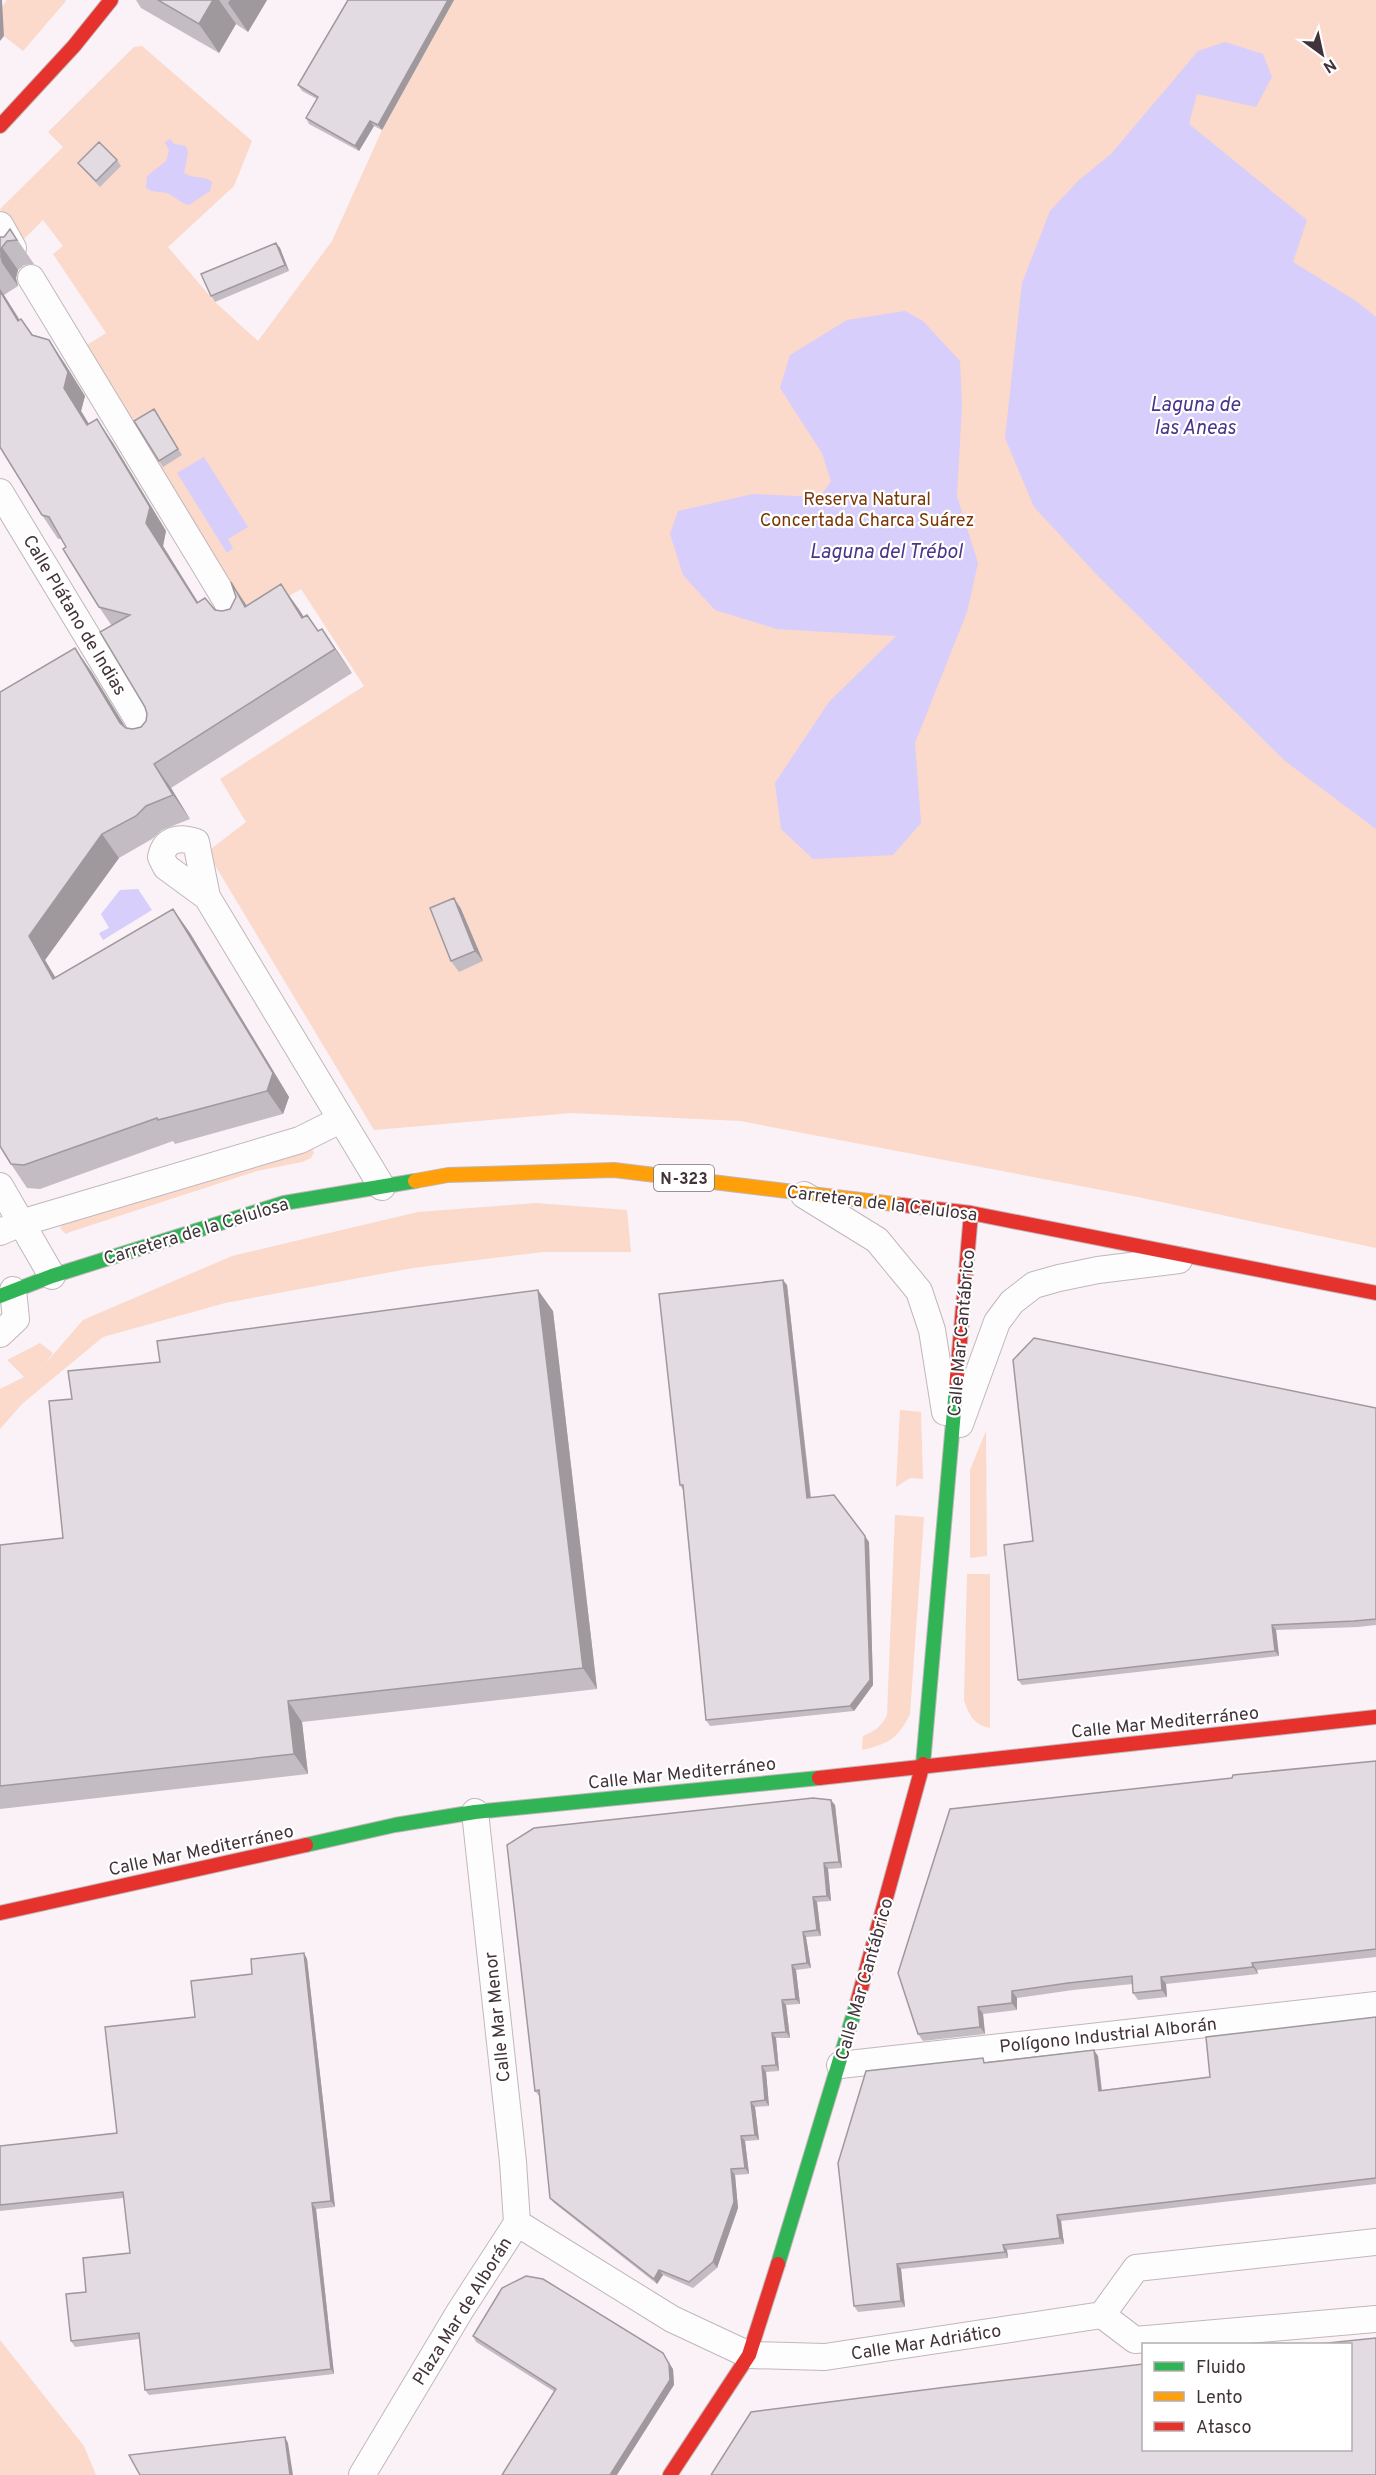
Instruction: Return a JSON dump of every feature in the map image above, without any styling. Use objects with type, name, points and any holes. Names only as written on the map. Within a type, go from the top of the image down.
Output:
[{"type":"main road","points":[[0,126],[74,46],[111,0]]},
{"type":"main road","name":"Carretera de la Celulosa","points":[[6,1293],[52,1276],[284,1203],[448,1175],[614,1170],[971,1213],[1376,1293]]},
{"type":"main road","name":"Calle Mar Cantábrico","points":[[670,2475],[749,2355],[840,2065],[923,1768],[971,1213]]},
{"type":"main road","name":"Calle Mar Mediterráneo","points":[[0,1913],[395,1825],[475,1812],[923,1768],[1376,1717]]},
{"type":"street","points":[[0,225],[13,248]]},
{"type":"street","points":[[31,278],[238,620]]},
{"type":"street","name":"Calle Plátano de Indias","points":[[0,492],[149,738]]},
{"type":"street","points":[[207,897],[382,1187]]},
{"type":"street","points":[[10,1227],[300,1140],[340,1120]]},
{"type":"street","points":[[0,1186],[10,1227],[52,1276]]},
{"type":"street","name":"Calle Mar Cantábrico","points":[[799,1192],[877,1240],[919,1291],[932,1330],[950,1452]]},
{"type":"street","name":"Calle Mar Cantábrico","points":[[950,1452],[997,1322],[1012,1302],[1034,1285],[1059,1278],[1098,1270],[1199,1258]]},
{"type":"street","name":"Carretera de la Celulosa","points":[[0,1334],[16,1319],[6,1293]]},
{"type":"street","name":"Calle Mar Menor","points":[[475,1812],[513,2162],[517,2223]]},
{"type":"street","name":"Polígono Industrial Alborán","points":[[840,2065],[1376,2005]]},
{"type":"street","name":"Plaza Mar de Alborán","points":[[362,2475],[460,2312],[517,2223],[672,2319],[749,2355]]},
{"type":"street","points":[[1376,2242],[1136,2268],[1102,2315],[1136,2340],[1376,2319]]},
{"type":"street","name":"Calle Mar Adriático","points":[[749,2355],[825,2357],[1102,2315]]},
{"type":"green space","points":[[7,0],[66,1],[23,51],[4,36],[2,7]]},
{"type":"green space","name":"Reserva Natural Concertada Charca Suárez","points":[[454,0],[1376,0],[1376,1248],[1138,1197],[740,1121],[572,1113],[374,1130],[207,852],[246,822],[220,779],[364,686],[301,589],[271,607],[264,596],[244,608],[87,345],[106,333],[53,254],[63,246],[43,220],[20,243],[0,209],[63,147],[48,132],[134,47],[142,46],[252,141],[234,186],[168,247],[215,302],[258,341],[332,241],[382,130]]},
{"type":"green space","points":[[312,1148],[314,1153],[311,1158],[302,1162],[257,1171],[66,1234],[60,1228],[63,1224],[291,1152]]},
{"type":"green space","points":[[536,1203],[627,1210],[631,1252],[543,1252],[413,1268],[225,1303],[103,1337],[22,1404],[0,1429],[0,1389],[24,1377],[7,1360],[40,1343],[53,1353],[45,1364],[83,1320],[232,1256],[418,1212]]},
{"type":"green space","points":[[900,1410],[921,1412],[923,1479],[910,1478],[896,1487]]},
{"type":"green space","points":[[986,1431],[987,1556],[970,1558],[970,1470]]},
{"type":"green space","points":[[895,1515],[924,1517],[910,1714],[901,1729],[891,1739],[862,1750],[863,1736],[877,1728],[887,1715]]},
{"type":"green space","points":[[967,1574],[990,1574],[990,1728],[973,1718],[964,1700]]},
{"type":"green space","points":[[0,2340],[84,2446],[96,2475],[0,2475]]},
{"type":"water","name":"Laguna de las Aneas","points":[[1225,42],[1263,54],[1272,77],[1256,107],[1197,94],[1189,124],[1307,220],[1293,262],[1356,301],[1376,317],[1376,829],[1285,761],[1097,575],[1034,507],[1005,438],[1022,283],[1050,211],[1079,180],[1111,154],[1198,51]]},
{"type":"water","points":[[170,139],[174,144],[186,146],[188,153],[184,173],[212,182],[210,191],[189,205],[168,194],[146,188],[147,176],[166,161],[169,151],[165,142]]},
{"type":"water","name":"Laguna del Trébol","points":[[905,311],[923,321],[960,361],[962,406],[957,496],[978,563],[967,612],[915,743],[921,823],[893,855],[813,859],[781,829],[775,783],[829,702],[896,636],[777,629],[715,610],[683,575],[670,534],[678,511],[753,494],[820,497],[831,481],[822,453],[780,388],[790,355],[847,320]]},
{"type":"water","points":[[204,457],[248,527],[228,539],[233,548],[227,553],[177,473]]},
{"type":"water","points":[[138,889],[152,910],[103,940],[99,933],[109,928],[101,914],[120,890]]},
{"type":"building","points":[[158,0],[213,0],[199,24]]},
{"type":"building","points":[[348,0],[448,0],[378,125],[370,121],[355,146],[306,118],[318,97],[298,85]]},
{"type":"building","points":[[99,142],[117,160],[96,181],[78,163]]},
{"type":"building","points":[[10,229],[17,240],[7,241],[0,253],[0,237],[4,237]]},
{"type":"building","points":[[276,243],[285,265],[211,296],[201,274]]},
{"type":"building","points":[[0,291],[18,321],[21,319],[32,335],[49,340],[68,372],[64,388],[87,425],[97,419],[150,507],[146,523],[197,603],[205,598],[215,610],[230,609],[236,597],[231,582],[245,607],[281,584],[302,618],[307,615],[318,631],[322,629],[335,649],[154,764],[173,795],[146,806],[136,816],[102,834],[29,936],[53,979],[173,909],[273,1073],[267,1091],[158,1120],[157,1118],[24,1165],[11,1164],[0,1146],[0,692],[75,648],[120,723],[126,728],[141,727],[146,721],[147,714],[100,632],[130,615],[99,607],[63,549],[66,547],[49,517],[42,515],[0,447]]},
{"type":"building","points":[[154,409],[178,449],[159,461],[134,421]]},
{"type":"building","points":[[454,898],[475,951],[451,961],[430,908]]},
{"type":"building","points":[[783,1280],[807,1498],[834,1495],[865,1536],[870,1680],[850,1706],[706,1720],[683,1485],[680,1485],[659,1294]]},
{"type":"building","points":[[538,1290],[583,1668],[288,1701],[294,1754],[0,1786],[0,1545],[63,1538],[49,1401],[72,1399],[68,1371],[160,1362],[157,1341]]},
{"type":"building","points":[[1034,1338],[1376,1408],[1376,1619],[1272,1625],[1275,1651],[1018,1680],[1004,1545],[1033,1541],[1013,1360]]},
{"type":"building","points":[[1376,1761],[1376,1949],[1252,1963],[1253,1967],[1161,1977],[1162,1990],[1133,1993],[1132,1976],[1012,1991],[1012,2003],[978,2007],[980,2027],[918,2034],[898,1973],[950,1809],[1232,1778],[1233,1775]]},
{"type":"building","points":[[813,1798],[831,1800],[839,1862],[824,1863],[827,1896],[813,1897],[817,1930],[803,1932],[807,1963],[792,1965],[796,1999],[782,2000],[786,2032],[772,2033],[776,2065],[762,2066],[765,2100],[751,2102],[755,2135],[741,2136],[745,2168],[731,2169],[734,2202],[713,2262],[689,2282],[659,2270],[654,2279],[550,2198],[539,2090],[535,2091],[507,1845],[534,1828]]},
{"type":"building","points":[[304,1953],[331,2201],[312,2203],[331,2369],[145,2390],[139,2333],[71,2341],[66,2294],[86,2292],[83,2258],[130,2253],[123,2192],[0,2205],[0,2146],[117,2133],[105,2027],[195,2017],[191,1981],[252,1974],[251,1959]]},
{"type":"building","points":[[1376,2017],[1376,2178],[1057,2215],[1060,2238],[1003,2245],[1005,2252],[897,2264],[901,2301],[854,2306],[838,2163],[866,2071],[983,2058],[984,2063],[1094,2050],[1099,2091],[1210,2077],[1206,2037]]},
{"type":"building","points":[[526,2276],[543,2279],[663,2353],[669,2364],[670,2380],[610,2475],[502,2475],[556,2389],[473,2336],[502,2288]]},
{"type":"building","points":[[1376,2338],[1376,2475],[711,2475],[751,2412],[1142,2364],[1142,2451],[1352,2451],[1352,2343],[1328,2343]]},
{"type":"building","points":[[285,2437],[290,2475],[140,2475],[129,2455]]},
{"type":"traffic: fast","points":[[0,1296],[52,1276],[284,1203],[415,1181]]},
{"type":"traffic: fast","points":[[923,1764],[956,1388]]},
{"type":"traffic: fast","points":[[306,1845],[395,1825],[475,1812],[819,1778]]},
{"type":"traffic: fast","points":[[778,2264],[857,2003]]},
{"type":"traffic: slow","points":[[415,1181],[448,1175],[614,1170],[902,1205]]},
{"type":"traffic: jam","points":[[0,126],[74,46],[111,0]]},
{"type":"traffic: jam","points":[[902,1205],[971,1213],[1376,1293]]},
{"type":"traffic: jam","points":[[956,1388],[971,1213]]},
{"type":"traffic: jam","points":[[819,1778],[1376,1717]]},
{"type":"traffic: jam","points":[[857,2003],[923,1764]]},
{"type":"traffic: jam","points":[[0,1913],[306,1845]]},
{"type":"traffic: jam","points":[[670,2475],[749,2355],[778,2264]]}]
